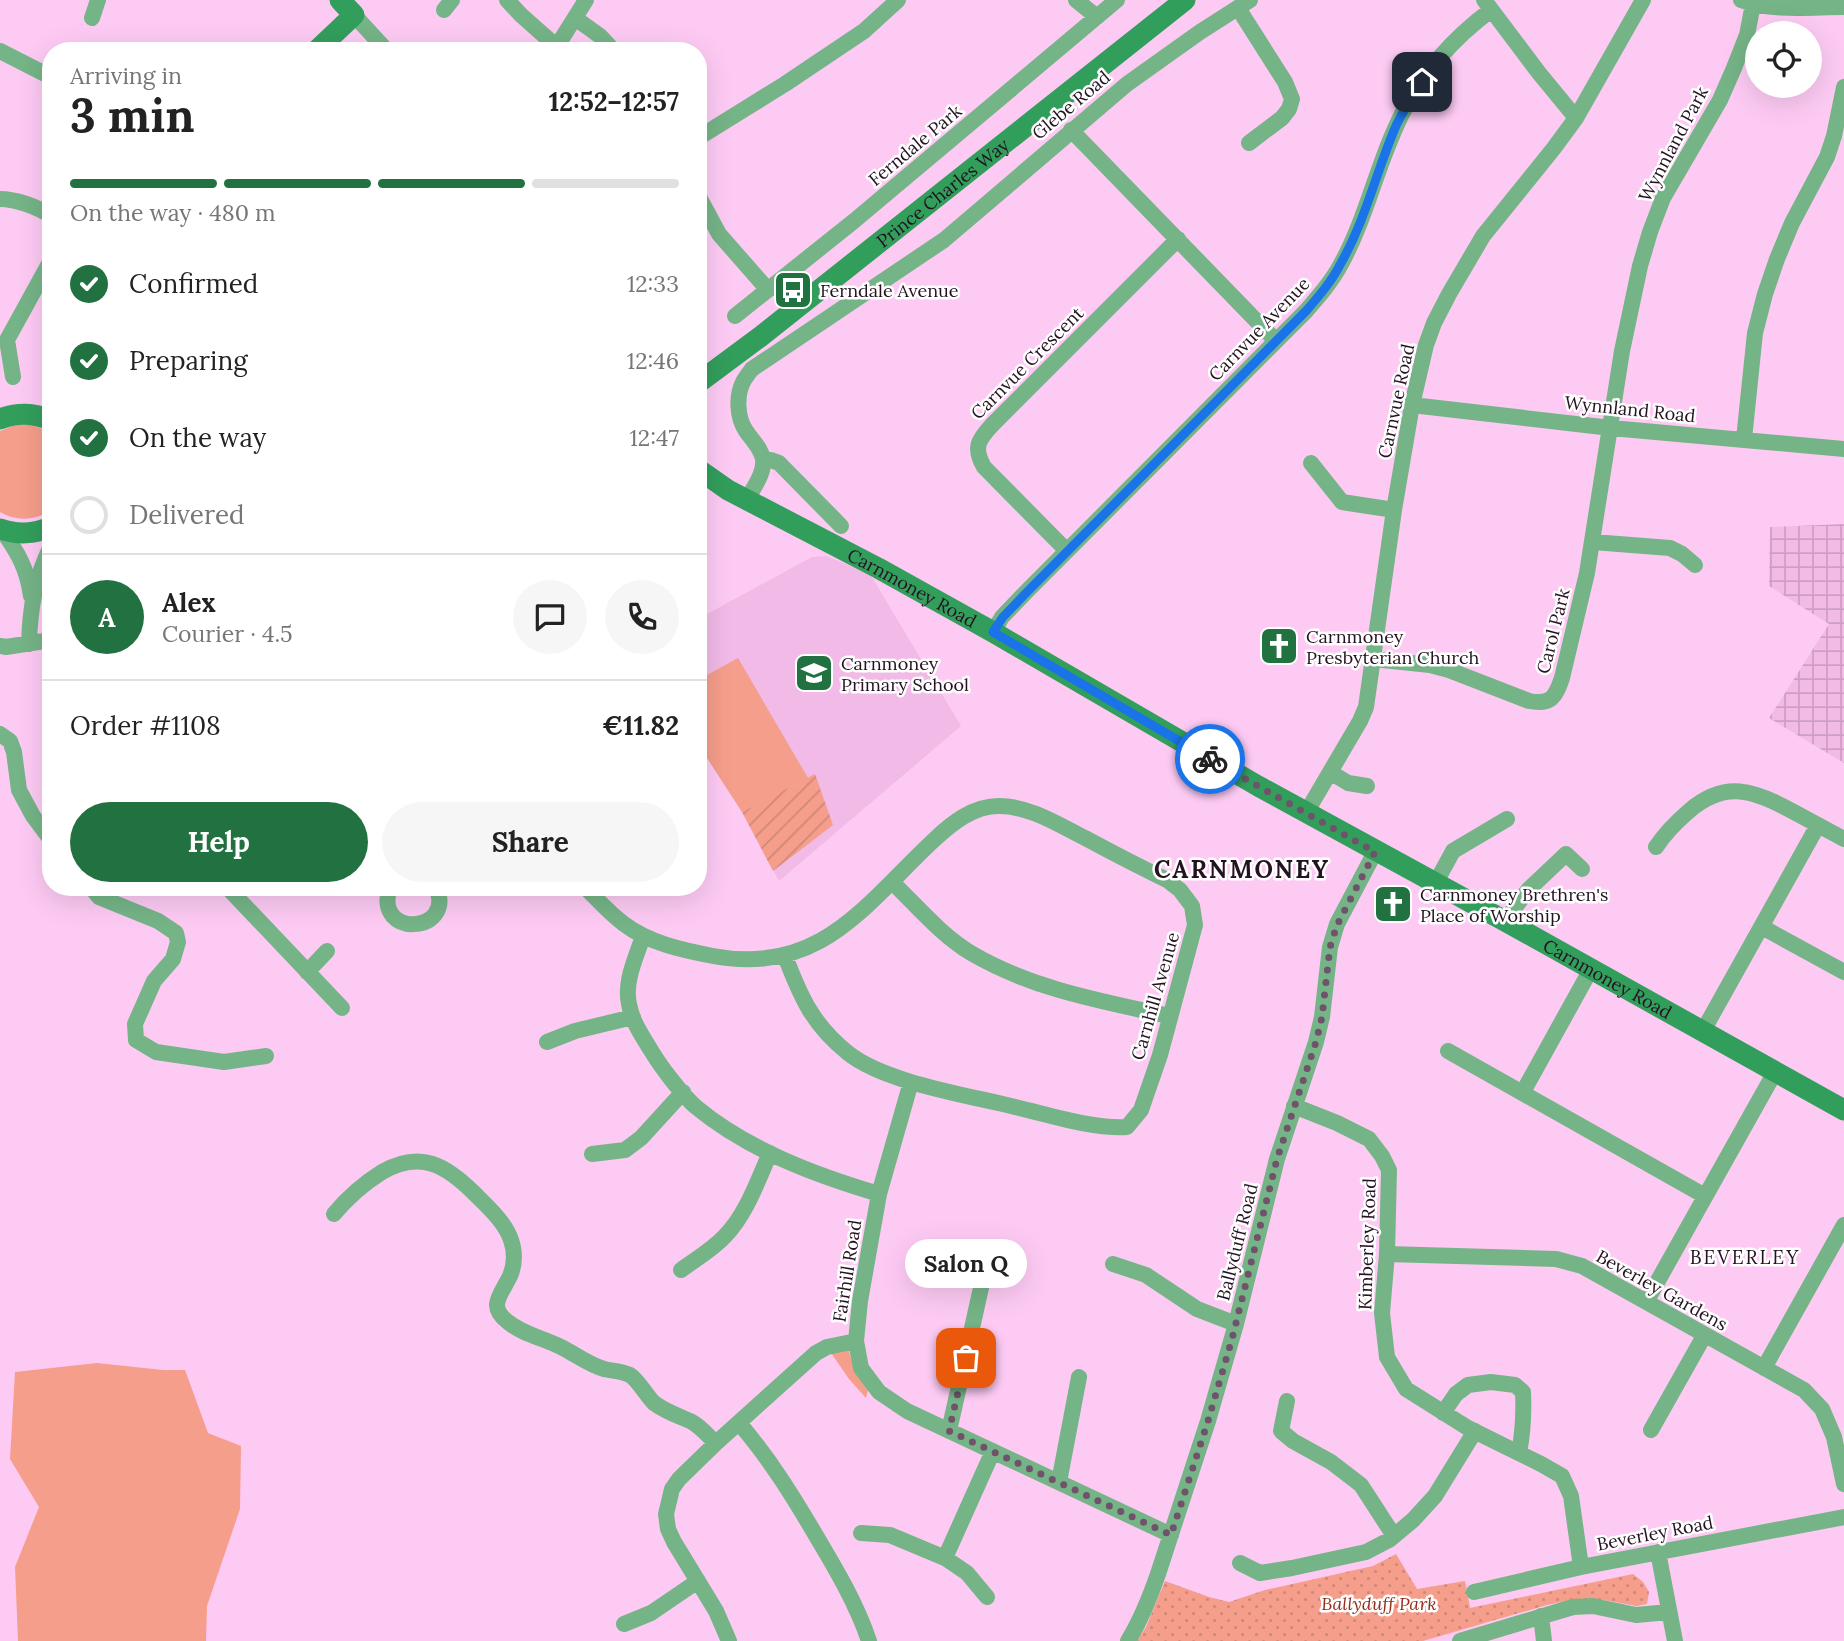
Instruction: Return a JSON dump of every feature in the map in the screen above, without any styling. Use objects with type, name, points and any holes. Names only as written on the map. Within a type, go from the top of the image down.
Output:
[{"type":"street","points":[[92,18],[98,0]]},
{"type":"street","points":[[507,0],[549,42]]},
{"type":"street","points":[[560,42],[586,0]]},
{"type":"street","points":[[1076,0],[1097,17]]},
{"type":"street","name":"Ferndale Park","points":[[735,316],[854,221],[1117,0]]},
{"type":"street","name":"Prince Charles Way","points":[[707,376],[1185,0]]},
{"type":"street","name":"Carnvue Road","points":[[1306,813],[1366,707],[1412,405],[1434,323],[1461,272],[1490,227],[1576,118],[1643,0]]},
{"type":"street","points":[[707,132],[864,31],[892,2]]},
{"type":"street","points":[[1747,2],[1767,7],[1844,7]]},
{"type":"street","name":"Wynnland Park","points":[[1611,428],[1631,303],[1650,232],[1663,198],[1720,100],[1734,68],[1747,34],[1747,2]]},
{"type":"street","points":[[1244,4],[1292,99],[1282,118],[1249,143]]},
{"type":"street","name":"Glebe Road","points":[[752,369],[944,240],[1126,84],[1244,4]]},
{"type":"street","points":[[1487,5],[1576,118]]},
{"type":"street","name":"Carnvue Avenue","points":[[993,632],[1003,617],[1306,311],[1327,286],[1341,264],[1360,221],[1405,108],[1436,60],[1487,5]]},
{"type":"street","points":[[322,42],[347,8],[379,42]]},
{"type":"street","points":[[575,18],[605,42]]},
{"type":"street","points":[[0,51],[42,72]]},
{"type":"street","points":[[1744,439],[1755,333],[1765,294],[1792,223],[1827,157],[1844,87]]},
{"type":"street","points":[[1072,130],[1276,341]]},
{"type":"street","points":[[0,199],[9,199],[42,211]]},
{"type":"street","points":[[707,212],[719,234],[768,289]]},
{"type":"street","name":"Carnvue Crescent","points":[[1067,551],[984,467],[978,457],[978,446],[982,436],[1178,239]]},
{"type":"street","points":[[13,377],[8,340],[42,276]]},
{"type":"street","name":"Carnmoney Road","points":[[752,369],[742,384],[738,399],[743,428],[761,451],[764,461],[779,463],[841,526]]},
{"type":"street","points":[[8,414],[31,410],[42,404]]},
{"type":"street","name":"Wynnland Road","points":[[1412,405],[1611,428],[1844,449]]},
{"type":"street","points":[[8,414],[42,417]]},
{"type":"street","name":"Carol Park","points":[[1373,659],[1430,665],[1450,670],[1529,701],[1550,701],[1557,693],[1562,678],[1587,573],[1611,428]]},
{"type":"street","points":[[747,500],[761,475],[764,461]]},
{"type":"street","points":[[1311,463],[1342,502],[1394,510]]},
{"type":"street","name":"Carnmoney Road","points":[[707,476],[993,632],[1375,852],[1505,921],[1844,1110]]},
{"type":"street","points":[[1,529],[27,534],[42,530]]},
{"type":"street","points":[[1,529],[22,561],[28,576],[32,602]]},
{"type":"street","points":[[1593,542],[1670,548],[1695,565]]},
{"type":"street","points":[[29,644],[32,602],[42,567]]},
{"type":"street","points":[[0,646],[42,642]]},
{"type":"street","points":[[0,734],[10,741],[19,790],[42,828]]},
{"type":"street","points":[[1330,772],[1349,783],[1367,786]]},
{"type":"street","points":[[1656,846],[1668,829],[1697,804],[1713,794],[1731,791],[1750,792],[1767,797],[1844,839]]},
{"type":"street","name":"Carnhill Avenue","points":[[998,806],[1022,808],[1167,880],[1180,890],[1192,906],[1195,925],[1160,1055],[1141,1110],[1127,1127],[1109,1128],[911,1082],[877,1070],[849,1055],[815,1021],[797,989],[785,956],[811,947],[851,920],[949,826],[973,810],[998,806]]},
{"type":"street","points":[[1435,884],[1453,851],[1507,819]]},
{"type":"street","points":[[1703,1031],[1818,825]]},
{"type":"street","name":"Ballyduff Road","points":[[1128,1641],[1149,1600],[1208,1421],[1236,1324],[1277,1159],[1319,1030],[1330,947],[1337,925],[1375,852]]},
{"type":"street","points":[[1505,921],[1528,890],[1566,854],[1582,869]]},
{"type":"street","points":[[892,882],[935,925],[970,952],[1008,971],[1029,981],[1072,994],[1169,1016]]},
{"type":"street","points":[[98,896],[158,921],[176,933],[178,942],[173,959],[154,981],[135,1024],[136,1040],[156,1052],[224,1062],[266,1056]]},
{"type":"street","points":[[235,896],[342,1008]]},
{"type":"street","points":[[387,896],[390,912],[402,923],[411,926],[433,916],[438,908],[438,896]]},
{"type":"street","points":[[594,896],[625,925],[643,936],[686,951],[735,960],[785,956]]},
{"type":"street","points":[[598,900],[602,896]]},
{"type":"street","points":[[1762,928],[1844,972]]},
{"type":"street","points":[[643,936],[629,978],[628,1003],[638,1029],[658,1062],[694,1106],[735,1134],[770,1153],[839,1182],[879,1195]]},
{"type":"street","points":[[307,972],[327,951]]},
{"type":"street","points":[[1523,1092],[1591,969]]},
{"type":"street","points":[[547,1042],[575,1031],[634,1017]]},
{"type":"street","points":[[1448,1051],[1705,1196]]},
{"type":"street","points":[[1646,1302],[1775,1072]]},
{"type":"street","name":"Fairhill Road","points":[[911,1082],[879,1195],[860,1301],[856,1341],[861,1368],[879,1392],[907,1411],[1171,1535]]},
{"type":"street","points":[[592,1154],[625,1150],[640,1138],[683,1092]]},
{"type":"street","name":"Kimberley Road","points":[[1294,1106],[1369,1139],[1389,1170],[1387,1254],[1382,1312],[1387,1357],[1406,1389],[1475,1431],[1562,1476],[1571,1496],[1581,1567]]},
{"type":"street","points":[[681,1270],[728,1234],[749,1201],[770,1153]]},
{"type":"street","points":[[334,1214],[351,1194],[393,1166],[419,1161],[447,1170],[462,1180],[483,1202],[511,1238],[513,1263],[510,1276],[497,1301],[498,1311],[506,1321],[519,1330],[559,1346],[596,1366],[629,1375],[656,1404],[693,1423],[716,1443]]},
{"type":"street","points":[[1764,1368],[1844,1225]]},
{"type":"street","points":[[949,1431],[988,1248]]},
{"type":"street","name":"Beverley Gardens","points":[[1387,1254],[1556,1259],[1582,1266],[1804,1390],[1822,1409],[1834,1437],[1844,1484]]},
{"type":"street","points":[[1113,1264],[1146,1275],[1197,1309],[1236,1324]]},
{"type":"street","points":[[1651,1430],[1704,1336]]},
{"type":"street","points":[[729,1641],[716,1611],[668,1529],[666,1514],[672,1489],[716,1443],[816,1353],[827,1346],[856,1341]]},
{"type":"street","points":[[1059,1482],[1079,1377]]},
{"type":"street","points":[[1443,1413],[1456,1394],[1468,1385],[1491,1382],[1515,1385],[1522,1392],[1524,1410],[1519,1453]]},
{"type":"street","points":[[1287,1401],[1281,1431],[1293,1441],[1331,1462],[1361,1485],[1394,1536]]},
{"type":"street","points":[[739,1423],[761,1449],[809,1523],[850,1597],[869,1641]]},
{"type":"street","points":[[1240,1563],[1260,1573],[1366,1552],[1413,1521],[1435,1496],[1475,1431]]},
{"type":"street","points":[[945,1558],[993,1451]]},
{"type":"street","name":"Beverley Road","points":[[1474,1592],[1581,1567],[1844,1517]]},
{"type":"street","points":[[861,1533],[890,1535],[945,1558],[967,1573],[987,1597]]},
{"type":"street","points":[[1658,1552],[1675,1641]]},
{"type":"street","points":[[624,1624],[650,1613],[698,1581]]},
{"type":"street","points":[[1460,1641],[1573,1607],[1593,1606],[1636,1615],[1670,1612]]},
{"type":"street","points":[[1541,1616],[1544,1641]]},
{"type":"shaded area","points":[[1844,524],[1844,763],[1769,718],[1829,624],[1769,586],[1770,527]]},
{"type":"shaded area","name":"Carnmoney Primary School","points":[[826,556],[870,574],[961,726],[779,881],[742,812],[707,758],[707,614],[812,557]]},
{"type":"green space","points":[[22,424],[42,429],[42,514],[25,519],[0,512],[0,431]]},
{"type":"green space","points":[[738,658],[808,778],[742,812],[707,758],[707,675]]},
{"type":"green space","points":[[815,774],[833,825],[773,871],[742,812]]},
{"type":"green space","points":[[848,1348],[854,1368],[868,1390],[866,1398],[829,1350]]},
{"type":"green space","points":[[97,1363],[185,1370],[208,1433],[241,1446],[240,1509],[207,1606],[206,1641],[18,1641],[15,1567],[39,1507],[10,1459],[15,1372]]},
{"type":"green space","name":"Ballyduff Park","points":[[1396,1554],[1417,1589],[1465,1581],[1470,1608],[1633,1574],[1643,1582],[1649,1592],[1647,1604],[1637,1606],[1576,1599],[1423,1641],[1137,1641],[1146,1627],[1165,1581],[1229,1602],[1265,1590],[1373,1566]]},
{"type":"way so far","points":[[966,1358],[949,1431],[1171,1535],[1232,1339],[1277,1159],[1316,1042],[1322,1017],[1330,947],[1350,897],[1375,852],[1210,759]]},
{"type":"place","name":"Ferndale Avenue","points":[[793,290]]},
{"type":"place","name":"Carnmoney Presbyterian Church","points":[[1279,646]]},
{"type":"place","name":"Carnmoney Primary School","points":[[814,673]]},
{"type":"place","name":"Carnmoney Brethren's Place of Worship","points":[[1393,904]]},
{"type":"place","name":"Salon Q","points":[[966,1358]]},
{"type":"district","name":"CARNMONEY","points":[[1242,869]]},
{"type":"district","name":"BEVERLEY","points":[[1745,1257]]},
{"type":"route","points":[[1210,759],[993,632],[1027,592],[1306,311],[1327,286],[1352,243],[1395,128],[1422,82]]}]
